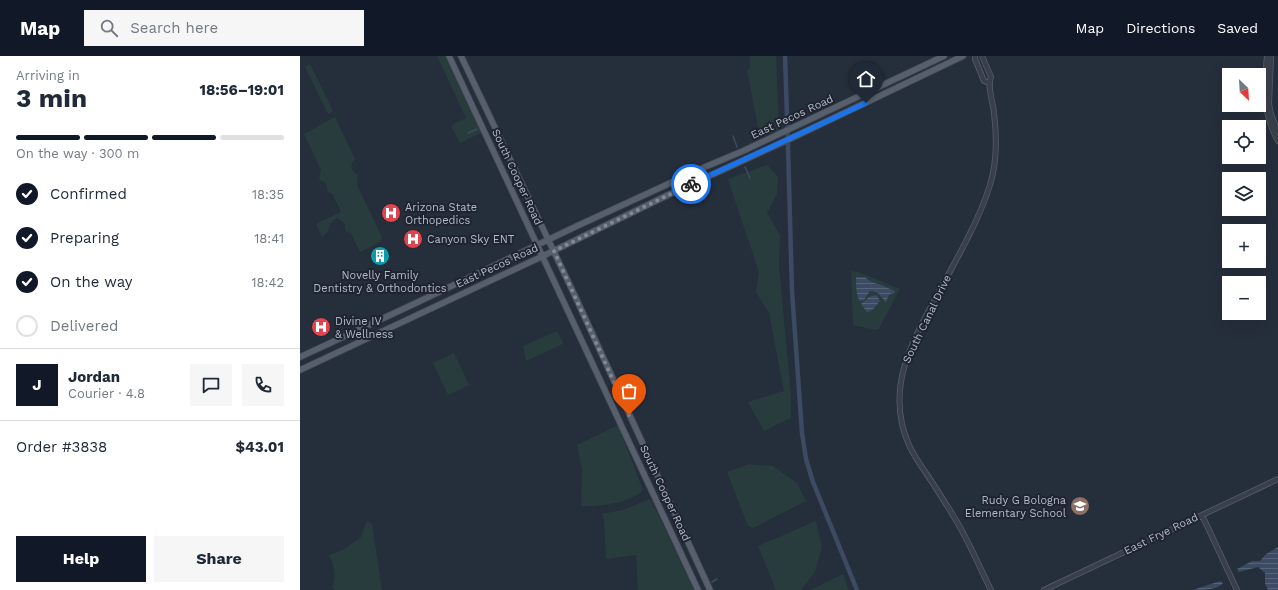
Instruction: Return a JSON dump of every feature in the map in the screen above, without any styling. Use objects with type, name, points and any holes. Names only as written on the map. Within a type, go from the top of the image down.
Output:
[{"type":"main road","name":"South Cooper Road","points":[[449,56],[698,590]]},
{"type":"main road","name":"South Cooper Road","points":[[461,56],[554,251],[710,590]]},
{"type":"main road","name":"East Pecos Road","points":[[300,357],[537,244],[684,176],[794,128],[944,56]]},
{"type":"main road","name":"East Pecos Road","points":[[300,370],[963,56]]},
{"type":"street","name":"South Canal Drive","points":[[975,56],[984,82],[989,83]]},
{"type":"street","name":"South Canal Drive","points":[[982,56],[991,77],[989,83],[994,111],[996,135],[994,164],[990,183],[982,206],[969,234],[908,353],[902,373],[900,394],[901,416],[910,446],[958,524],[990,590]]},
{"type":"street","points":[[1267,56],[1265,104],[1267,115],[1278,141]]},
{"type":"street","points":[[1271,56],[1269,104],[1278,132]]},
{"type":"street","name":"East Frye Road","points":[[1044,590],[1278,479]]},
{"type":"street","points":[[1202,515],[1237,590]]},
{"type":"green space","points":[[437,56],[445,56],[481,133],[460,143],[452,128],[453,124],[466,118]]},
{"type":"green space","points":[[750,56],[776,56],[779,130],[760,138],[747,70],[750,69]]},
{"type":"green space","points":[[310,64],[333,111],[328,114],[305,67]]},
{"type":"green space","points":[[335,117],[355,159],[351,166],[354,172],[358,175],[357,185],[382,237],[380,242],[360,252],[351,233],[345,231],[345,224],[338,219],[332,222],[328,232],[322,237],[316,224],[341,212],[333,195],[327,190],[325,183],[319,180],[321,170],[304,134]]},
{"type":"green space","points":[[767,165],[778,177],[777,194],[767,213],[780,235],[779,267],[791,395],[791,418],[764,431],[748,402],[784,391],[769,313],[756,292],[759,272],[728,179]]},
{"type":"green space","points":[[851,271],[859,272],[900,289],[879,329],[876,330],[853,325]]},
{"type":"green space","points":[[557,331],[563,344],[526,361],[523,346]]},
{"type":"green space","points":[[454,353],[469,385],[448,395],[433,363]]},
{"type":"green space","points":[[618,425],[643,490],[631,498],[623,501],[605,505],[581,506],[582,470],[577,445]]},
{"type":"green space","points":[[749,464],[773,466],[797,483],[806,501],[753,528],[748,526],[727,472]]},
{"type":"green space","points":[[650,499],[694,590],[638,590],[636,555],[606,559],[604,520],[602,514],[622,510]]},
{"type":"green space","points":[[367,521],[372,524],[382,590],[335,590],[332,587],[334,583],[334,571],[329,555],[343,550],[361,537]]},
{"type":"green space","points":[[816,521],[822,547],[815,572],[801,590],[776,590],[758,546]]},
{"type":"green space","points":[[843,574],[849,590],[810,590]]},
{"type":"water","points":[[856,277],[865,277],[872,282],[895,291],[889,295],[886,303],[880,294],[873,291],[870,291],[864,300],[860,301],[857,293]]},
{"type":"water","points":[[876,295],[880,301],[873,309],[867,312],[861,304],[869,297]]},
{"type":"water","points":[[1278,547],[1278,590],[1268,590],[1265,584],[1265,573],[1258,567],[1239,572],[1237,569],[1252,561],[1260,561],[1266,554]]},
{"type":"water","points":[[1220,581],[1223,583],[1217,587],[1193,590]]},
{"type":"waterway","points":[[785,56],[792,291],[802,433],[806,459],[813,482],[857,590]]},
{"type":"waterway","points":[[468,133],[477,129]]},
{"type":"waterway","points":[[733,136],[737,147]]},
{"type":"waterway","points":[[745,167],[750,178]]},
{"type":"waterway","points":[[712,582],[717,579]]},
{"type":"way so far","points":[[629,415],[554,251],[691,184]]},
{"type":"place","name":"Arizona State Orthopedics","points":[[391,213]]},
{"type":"place","name":"Canyon Sky ENT","points":[[413,239]]},
{"type":"place","name":"Novelly Family Dentistry & Orthodontics","points":[[380,256]]},
{"type":"place","name":"Divine IV & Wellness","points":[[321,327]]},
{"type":"place","name":"Rudy G Bologna Elementary School","points":[[1080,506]]},
{"type":"route","points":[[691,184],[866,103]]}]
